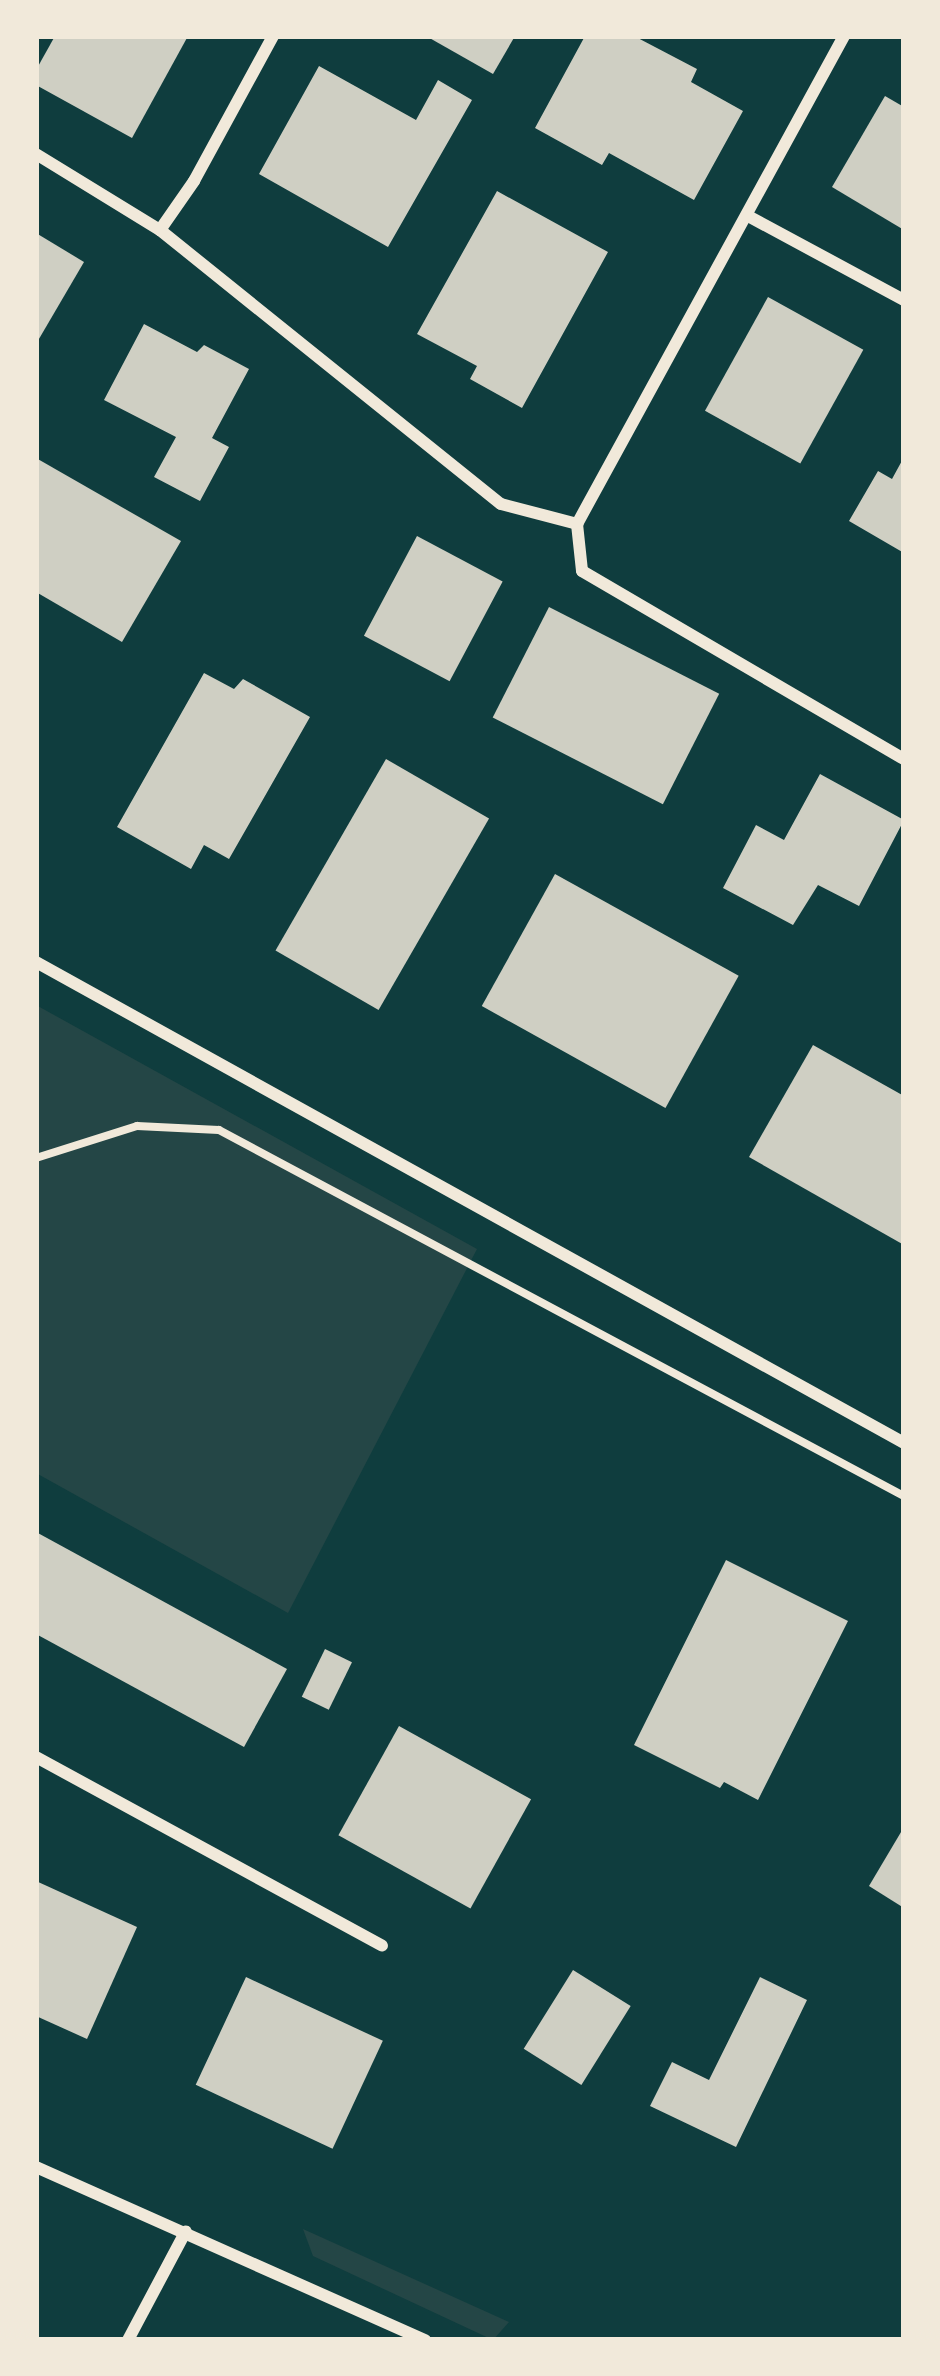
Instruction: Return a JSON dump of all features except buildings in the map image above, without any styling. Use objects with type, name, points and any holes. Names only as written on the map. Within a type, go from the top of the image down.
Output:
[{"type":"street","points":[[160,230],[194,181],[273,36]]},
{"type":"street","points":[[844,36],[577,524],[582,571],[904,760]]},
{"type":"street","points":[[36,154],[160,230],[501,504],[577,524]]},
{"type":"street","points":[[748,216],[904,300]]},
{"type":"street","points":[[36,962],[904,1443]]},
{"type":"street","points":[[36,1757],[382,1946]]},
{"type":"street","points":[[36,2167],[425,2340]]},
{"type":"street","points":[[128,2340],[186,2231]]},
{"type":"path","points":[[36,1158],[137,1126],[219,1130],[904,1496]]},
{"type":"shaded area","points":[[36,1005],[477,1249],[288,1613],[36,1473]]},
{"type":"shaded area","points":[[303,2229],[509,2322],[493,2340],[313,2256]]}]
